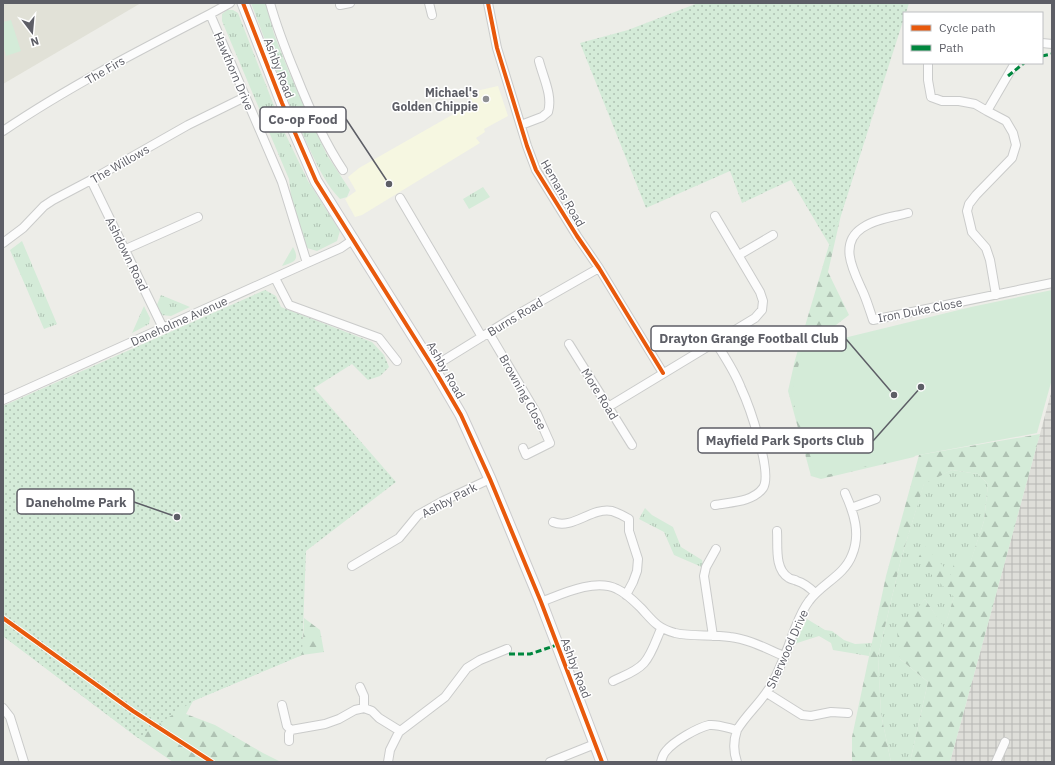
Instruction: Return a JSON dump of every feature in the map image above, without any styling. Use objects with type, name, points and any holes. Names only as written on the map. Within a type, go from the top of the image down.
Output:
[{"type":"street","points":[[210,14],[230,3]]},
{"type":"street","name":"Ashby Road","points":[[243,3],[282,103],[316,181],[354,239],[461,415],[490,478],[541,602],[602,762]]},
{"type":"street","points":[[270,3],[311,114],[330,150],[343,170]]},
{"type":"street","points":[[340,5],[350,3]]},
{"type":"street","points":[[429,3],[432,15]]},
{"type":"street","name":"Hemans Road","points":[[488,3],[497,48],[527,146],[536,170],[572,229],[599,268],[663,373]]},
{"type":"street","name":"Hawthorn Drive","points":[[210,14],[282,182],[307,263]]},
{"type":"street","name":"The Firs","points":[[3,131],[23,117],[135,53],[210,14]]},
{"type":"street","points":[[521,124],[542,117],[548,112],[550,105],[539,61]]},
{"type":"street","points":[[928,64],[928,80],[931,96],[942,101],[959,101],[975,104],[1006,121],[1013,133],[1016,146],[1012,158],[976,195],[969,204],[967,211],[972,232],[986,248],[990,260],[996,295],[1052,283]]},
{"type":"street","points":[[987,111],[1014,64]]},
{"type":"street","name":"The Willows","points":[[3,243],[22,228],[44,206],[188,125],[245,98]]},
{"type":"street","name":"Ashdown Road","points":[[91,180],[126,249],[163,328]]},
{"type":"street","points":[[400,198],[485,335]]},
{"type":"street","name":"Iron Duke Close","points":[[908,213],[874,222],[861,229],[854,236],[849,248],[852,268],[864,293],[873,320],[996,295]]},
{"type":"street","points":[[608,407],[663,373],[716,343],[755,318],[762,310],[763,301],[760,292],[715,216]]},
{"type":"street","points":[[126,249],[198,217]]},
{"type":"street","points":[[739,255],[773,235]]},
{"type":"street","name":"Daneholme Avenue","points":[[3,400],[341,248],[354,239]]},
{"type":"street","name":"Burns Road","points":[[433,367],[599,268]]},
{"type":"street","points":[[275,278],[289,305],[379,338],[397,361]]},
{"type":"street","name":"Browning Close","points":[[485,335],[537,414],[550,443],[526,455],[523,448]]},
{"type":"street","points":[[715,505],[749,498],[758,494],[764,486],[766,474],[753,419],[742,388],[716,343]]},
{"type":"street","name":"More Road","points":[[568,344],[632,445]]},
{"type":"street","name":"Ashby Park","points":[[352,566],[399,538],[418,515],[490,478]]},
{"type":"street","name":"Sherwood Drive","points":[[737,730],[744,718],[767,693],[808,602],[816,593],[845,568],[852,555],[856,539],[856,528],[852,508],[845,493]]},
{"type":"street","points":[[852,508],[876,498]]},
{"type":"street","points":[[553,522],[559,525],[567,524],[599,512],[611,511],[629,519],[629,531],[638,559],[637,571],[626,595]]},
{"type":"street","points":[[777,531],[778,555],[780,566],[784,574],[790,579],[798,580],[816,593]]},
{"type":"street","points":[[713,636],[704,576],[706,567],[716,549]]},
{"type":"street","points":[[541,602],[587,586],[606,586],[617,589],[626,595],[652,622],[661,629],[676,633],[729,636],[746,640],[784,656]]},
{"type":"street","points":[[613,681],[643,664],[648,657],[661,629]]},
{"type":"street","points":[[388,762],[390,750],[400,731],[445,697],[468,668],[480,660],[506,649]]},
{"type":"street","points":[[360,687],[364,696],[364,708]]},
{"type":"street","points":[[767,693],[802,715],[811,716],[831,712],[848,713]]},
{"type":"street","points":[[282,705],[287,726],[291,730]]},
{"type":"street","points":[[3,708],[10,717],[24,762]]},
{"type":"street","points":[[291,730],[332,722],[360,708],[364,708],[372,711],[379,718],[400,731]]},
{"type":"street","points":[[661,762],[667,749],[679,740],[701,728],[710,725],[722,726],[737,730],[734,740],[734,750],[737,762]]},
{"type":"street","points":[[289,741],[289,734],[291,730]]},
{"type":"street","points":[[997,762],[1005,742]]},
{"type":"street","points":[[550,762],[595,744]]},
{"type":"shaded area","points":[[3,3],[141,3],[3,84]]},
{"type":"shaded area","points":[[498,86],[508,116],[484,129],[485,132],[476,138],[480,143],[362,215],[355,217],[345,199],[356,191],[348,177],[359,168],[473,103],[470,97],[477,95],[476,91]]},
{"type":"shaded area","points":[[1052,389],[1052,762],[950,762],[1040,434]]},
{"type":"green space","points":[[251,3],[266,3],[274,34],[311,121],[327,155],[350,190],[347,197],[340,199],[335,194],[316,163],[286,96]]},
{"type":"green space","points":[[698,3],[909,3],[906,12],[903,12],[903,21],[841,215],[833,229],[830,246],[791,180],[742,203],[730,171],[646,208],[580,43],[628,30]]},
{"type":"green space","points":[[227,10],[233,10],[238,13],[283,129],[308,181],[340,231],[337,241],[317,251],[307,248],[292,204],[289,179],[222,21],[222,14]]},
{"type":"green space","points":[[11,20],[21,51],[6,56],[3,45],[3,22]]},
{"type":"green space","points":[[855,170],[841,215],[828,272],[849,315],[823,335],[809,356],[919,450],[914,457],[821,479],[811,476],[788,391],[795,360],[833,229],[813,194]]},
{"type":"green space","points":[[483,187],[490,197],[469,209],[463,199]]},
{"type":"green space","points":[[22,241],[57,324],[44,329],[10,250]]},
{"type":"green space","points":[[293,247],[296,255],[295,260],[282,266]]},
{"type":"green space","points":[[265,290],[276,296],[281,307],[372,342],[384,355],[389,367],[380,376],[368,380],[352,364],[314,388],[396,482],[306,551],[302,655],[193,701],[138,738],[3,636],[3,406]]},
{"type":"green space","points":[[1052,290],[1052,379],[1037,433],[919,455],[817,477],[791,395],[803,348],[971,307]]},
{"type":"green space","points":[[161,295],[190,307],[171,316],[161,315],[156,307]]},
{"type":"green space","points":[[144,306],[150,318],[149,324],[132,333]]},
{"type":"green space","points":[[1040,434],[950,762],[910,762],[928,682],[900,659],[897,632],[925,599],[944,628],[954,597],[917,560],[925,546],[951,575],[955,560],[970,563],[984,521],[988,484],[978,474],[952,470],[924,484],[901,559],[878,656],[881,714],[891,762],[852,762],[852,737],[886,576],[919,455]]},
{"type":"green space","points":[[952,470],[978,474],[988,484],[984,521],[970,564],[954,597],[944,629],[925,599],[913,615],[900,659],[928,682],[910,762],[891,762],[881,714],[878,656],[901,559],[924,483]]},
{"type":"green space","points":[[645,508],[652,515],[673,527],[681,547],[702,560],[704,568],[674,555],[664,532],[639,519]]},
{"type":"green space","points":[[3,577],[303,639],[304,618],[320,630],[324,652],[302,655],[193,701],[186,714],[215,725],[281,762],[173,762],[138,738],[3,636]]},
{"type":"green space","points":[[807,619],[825,630],[832,631],[844,640],[855,644],[872,643],[869,656],[833,650],[831,643],[819,636],[794,644]]},
{"type":"marked path","points":[[1043,56],[1052,54]]},
{"type":"marked path","points":[[1008,76],[1023,64]]},
{"type":"marked path","points":[[509,654],[530,654],[557,645]]},
{"type":"cycle path","points":[[243,3],[282,103],[316,181],[433,367],[461,415],[490,479],[541,602],[602,762]]},
{"type":"cycle path","points":[[488,3],[497,48],[527,146],[536,170],[577,236],[599,268],[663,373]]},
{"type":"cycle path","points":[[3,618],[133,711],[212,762]]},
{"type":"place","name":"Michael's Golden Chippie","points":[[486,99]]},
{"type":"place","name":"Co-op Food","points":[[389,184]]},
{"type":"place","name":"Mayfield Park Sports Club","points":[[921,387]]},
{"type":"place","name":"Drayton Grange Football Club","points":[[894,395]]},
{"type":"place","name":"Daneholme Park","points":[[177,517]]}]
